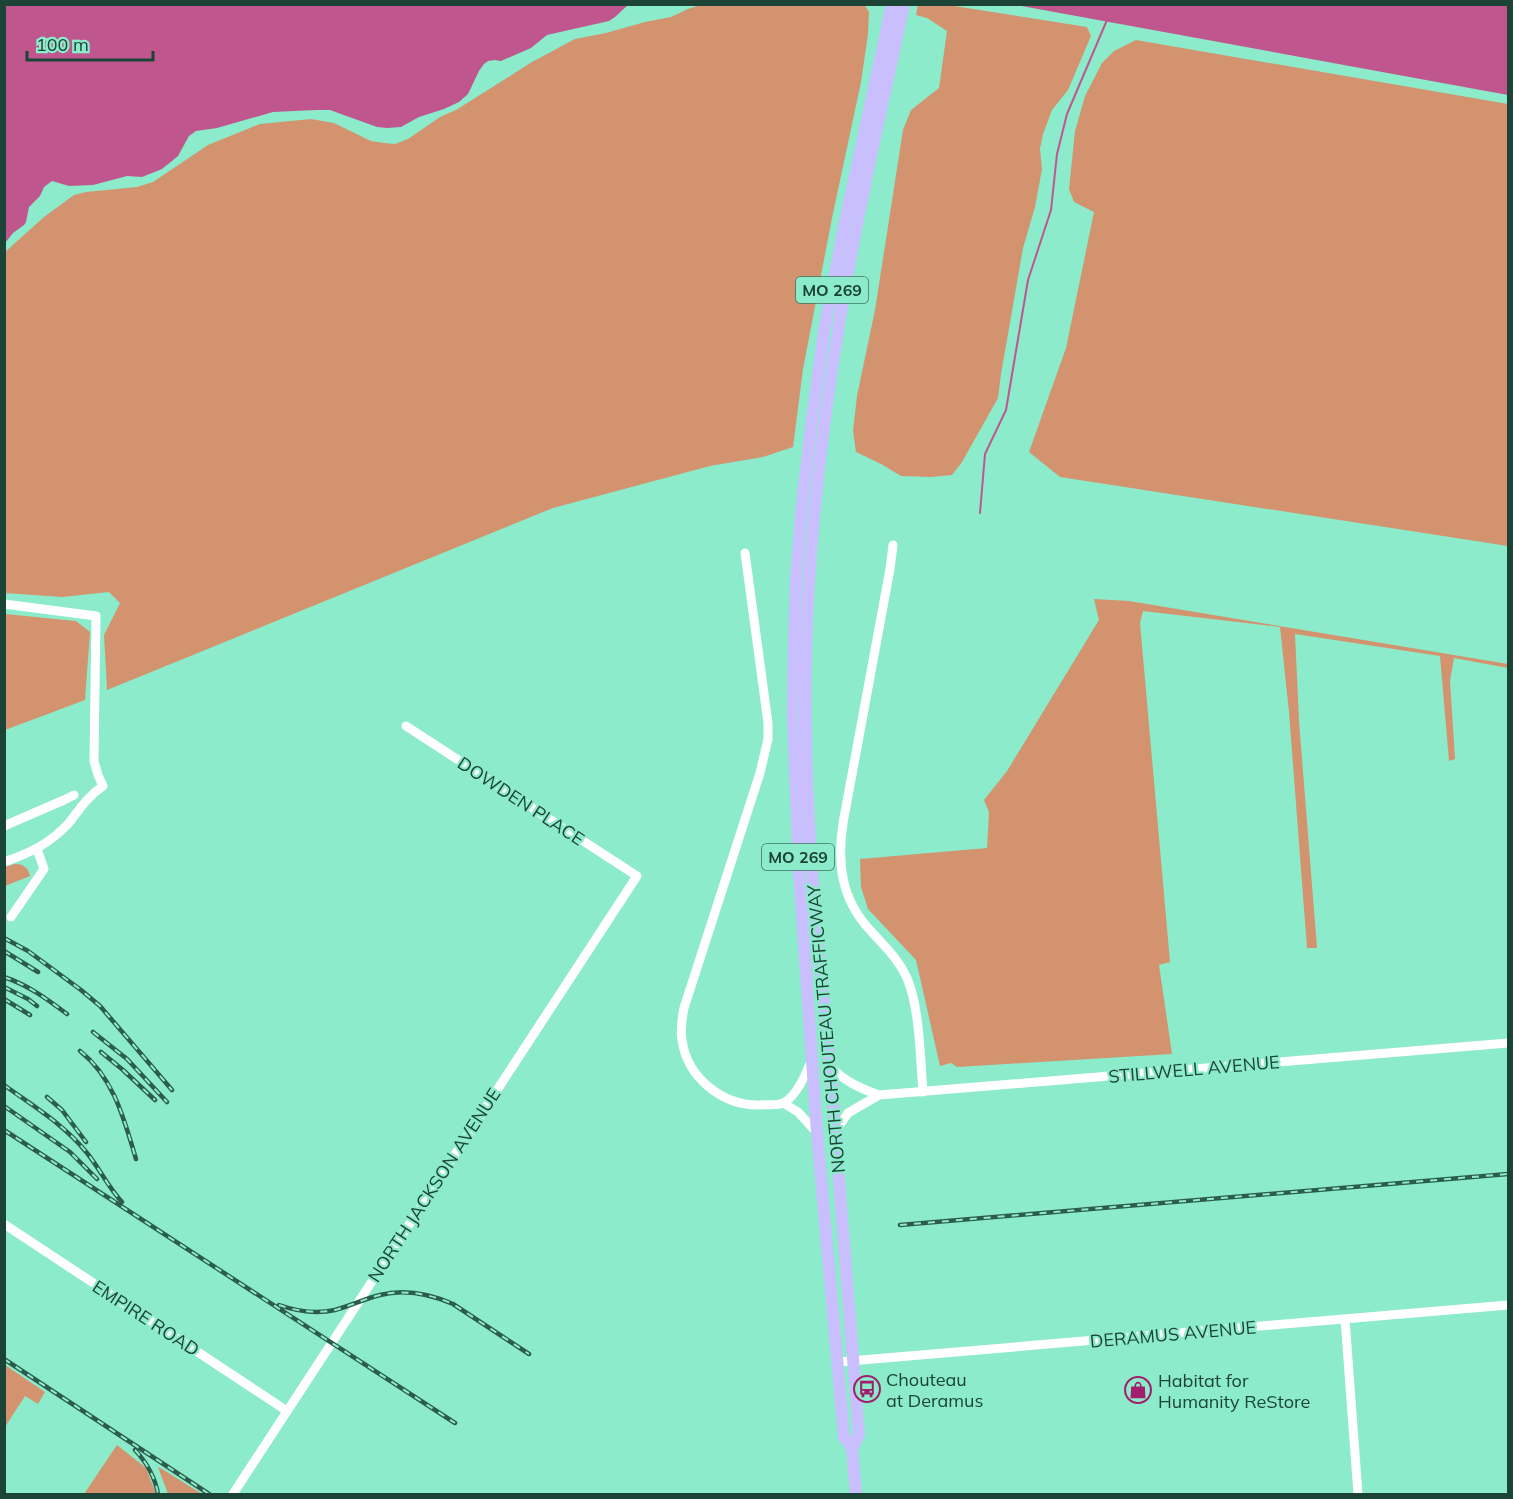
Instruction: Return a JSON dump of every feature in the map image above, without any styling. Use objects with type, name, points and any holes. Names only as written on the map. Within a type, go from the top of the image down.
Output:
[{"type":"main road","name":"NORTH CHOUTEAU TRAFFICWAY","points":[[856,1494],[852,1448],[844,1437],[817,1133],[799,885],[793,716],[796,580],[809,441],[824,331],[892,4]]},
{"type":"main road","name":"NORTH CHOUTEAU TRAFFICWAY","points":[[852,1448],[859,1435],[807,793],[806,702],[809,580],[817,481],[838,331],[904,4]]},
{"type":"street","name":"NORTH CHOUTEAU TRAFFICWAY","points":[[893,545],[843,823],[840,861],[845,887],[855,909],[868,929],[896,958],[908,980],[915,1009],[923,1092]]},
{"type":"street","points":[[745,553],[768,723],[768,739],[760,773],[684,1008],[681,1024],[682,1039],[690,1066],[699,1078],[720,1095],[743,1104],[783,1103],[798,1112],[817,1133]]},
{"type":"street","points":[[4,604],[96,616],[94,760],[103,786],[87,799],[54,838],[37,849],[4,862]]},
{"type":"street","name":"DOWDEN PLACE","points":[[406,726],[637,876]]},
{"type":"street","points":[[4,826],[74,795]]},
{"type":"street","points":[[11,917],[44,869],[37,849]]},
{"type":"street","name":"NORTH JACKSON AVENUE","points":[[233,1494],[637,876]]},
{"type":"street","name":"STILLWELL AVENUE","points":[[830,1066],[846,1081],[879,1095],[1509,1043]]},
{"type":"street","name":"NORTH CHOUTEAU TRAFFICWAY","points":[[783,1103],[796,1092],[813,1056]]},
{"type":"street","name":"STILLWELL AVENUE","points":[[835,1132],[848,1113],[879,1095]]},
{"type":"street","name":"EMPIRE ROAD","points":[[4,1224],[287,1411]]},
{"type":"street","name":"DERAMUS AVENUE","points":[[838,1362],[1509,1305]]},
{"type":"street","points":[[1345,1319],[1358,1494]]},
{"type":"shaded area","points":[[5,4],[628,5],[609,21],[547,35],[531,48],[501,61],[488,61],[479,71],[468,94],[459,102],[419,117],[401,127],[377,127],[330,110],[273,112],[217,128],[196,131],[189,136],[178,156],[162,169],[142,177],[127,176],[93,185],[69,186],[52,181],[44,187],[40,196],[29,207],[24,225],[5,243]]},
{"type":"shaded area","points":[[703,4],[864,4],[869,12],[861,82],[803,369],[793,447],[763,457],[710,466],[553,508],[107,690],[104,635],[120,603],[109,592],[62,597],[5,593],[5,252],[44,217],[74,195],[137,187],[153,182],[208,145],[260,124],[311,119],[334,123],[371,141],[395,144],[408,139],[440,117],[456,110],[532,62],[575,39],[671,17]]},
{"type":"shaded area","points":[[918,5],[948,5],[1087,27],[1091,36],[1068,90],[1052,110],[1043,134],[1040,149],[1042,169],[1035,207],[1023,248],[998,398],[962,462],[952,475],[931,477],[901,476],[856,452],[853,431],[857,396],[875,310],[903,130],[911,110],[939,88],[947,31],[927,18],[916,15]]},
{"type":"shaded area","points":[[1016,5],[1508,5],[1508,95]]},
{"type":"shaded area","points":[[1136,40],[1508,104],[1508,546],[1060,477],[1029,452],[1066,348],[1094,212],[1074,202],[1069,189],[1075,131],[1085,96],[1102,63],[1114,51]]},
{"type":"shaded area","points":[[1094,599],[1129,601],[1508,664],[1508,668],[1454,658],[1450,681],[1455,759],[1449,761],[1440,656],[1295,634],[1299,721],[1317,948],[1307,948],[1289,712],[1280,627],[1143,611],[1140,623],[1170,962],[1159,965],[1172,1054],[957,1067],[951,1063],[940,1066],[916,960],[868,909],[861,887],[860,859],[987,848],[989,812],[984,800],[1007,771],[1099,620]]},
{"type":"shaded area","points":[[5,614],[76,621],[90,632],[85,700],[5,730]]},
{"type":"shaded area","points":[[15,864],[25,867],[30,876],[5,886],[5,867]]},
{"type":"shaded area","points":[[5,1365],[45,1392],[38,1404],[25,1396],[5,1427]]},
{"type":"shaded area","points":[[117,1445],[146,1468],[156,1494],[84,1494]]},
{"type":"shaded area","points":[[158,1467],[162,1469],[202,1494],[168,1494]]},
{"type":"waterway","points":[[980,513],[985,454],[1006,410],[1028,280],[1051,210],[1057,154],[1067,114],[1107,20]]},
{"type":"railway","points":[[4,938],[28,951],[100,1006],[172,1090]]},
{"type":"railway","points":[[4,951],[38,972]]},
{"type":"railway","points":[[4,977],[29,988],[67,1014]]},
{"type":"railway","points":[[4,987],[37,1006]]},
{"type":"railway","points":[[4,999],[30,1015]]},
{"type":"railway","points":[[93,1032],[127,1059],[167,1102]]},
{"type":"railway","points":[[80,1051],[92,1062],[109,1086],[122,1114],[136,1159]]},
{"type":"railway","points":[[101,1052],[155,1100]]},
{"type":"railway","points":[[4,1085],[69,1134],[92,1159],[122,1202]]},
{"type":"railway","points":[[47,1097],[62,1110],[86,1142]]},
{"type":"railway","points":[[4,1106],[70,1152],[97,1179]]},
{"type":"railway","points":[[4,1130],[455,1423]]},
{"type":"railway","points":[[900,1225],[1508,1174]]},
{"type":"railway","points":[[279,1305],[321,1312],[335,1310],[389,1293],[426,1295],[453,1304],[529,1354]]},
{"type":"railway","points":[[4,1359],[209,1494]]},
{"type":"railway","points":[[135,1450],[150,1470],[158,1494]]},
{"type":"place","name":"Chouteau at Deramus","points":[[867,1389]]},
{"type":"place","name":"Habitat for Humanity ReStore","points":[[1138,1390]]}]
